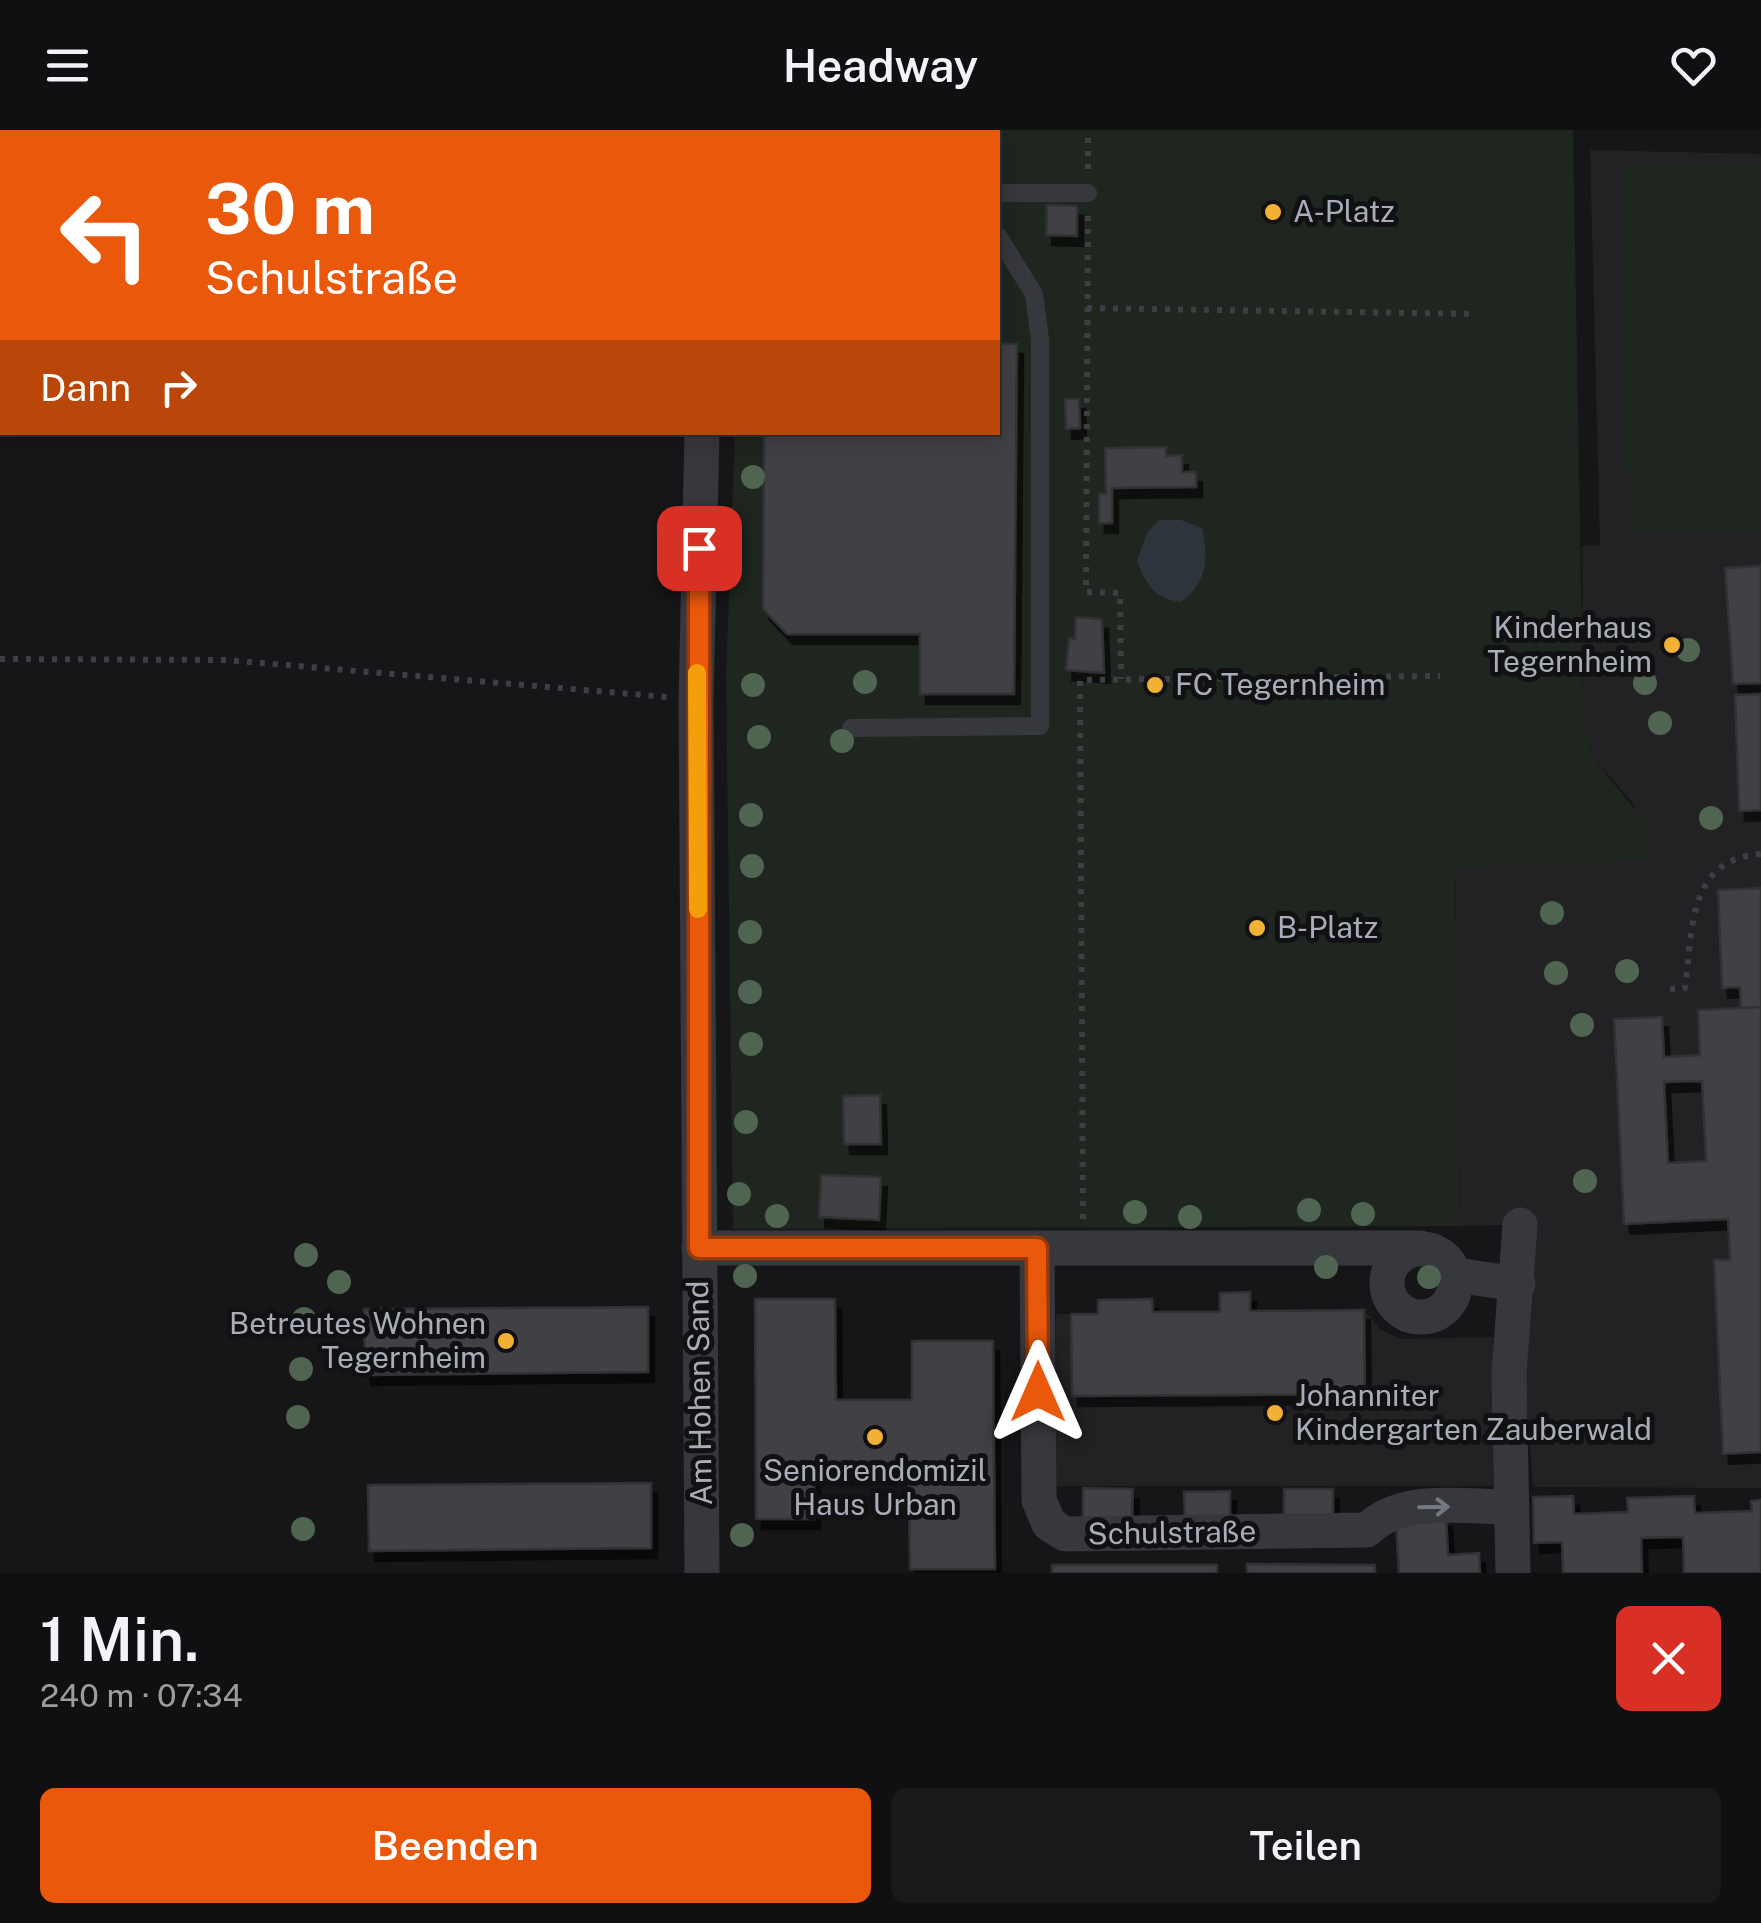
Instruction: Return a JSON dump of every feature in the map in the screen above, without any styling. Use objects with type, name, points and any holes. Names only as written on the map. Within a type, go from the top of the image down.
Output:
[{"type":"street","name":"Am Hohen Sand","points":[[702,435],[696,702],[702,1573]]},
{"type":"street","points":[[1513,1573],[1508,1506],[1508,1373],[1520,1225]]},
{"type":"street","points":[[699,1248],[1420,1248],[1444,1258],[1454,1275],[1454,1294],[1436,1314],[1423,1318],[1398,1308],[1390,1298],[1389,1272],[1396,1260],[1420,1248]]},
{"type":"street","name":"Schulstraße","points":[[1037,1248],[1039,1500],[1049,1524],[1065,1534],[1367,1530],[1380,1518],[1405,1508],[1508,1506]]},
{"type":"street","points":[[1454,1275],[1518,1284]]},
{"type":"lane","points":[[1000,192],[1088,194]]},
{"type":"lane","points":[[851,728],[1040,726],[1040,339],[1034,294],[1000,239]]},
{"type":"path","points":[[1088,130],[1086,592],[1120,593],[1121,679]]},
{"type":"path","points":[[1087,308],[1477,314]]},
{"type":"path","points":[[0,658],[208,660],[332,667],[696,702]]},
{"type":"path","points":[[1083,1199],[1080,680],[1440,676]]},
{"type":"path","points":[[1670,989],[1685,988],[1699,893],[1713,870],[1740,855],[1761,854]]},
{"type":"shaded area","name":"FC Tegernheim","points":[[1000,130],[1573,130],[1583,696],[1592,756],[1647,825],[1649,860],[1455,868],[1460,1226],[733,1229],[726,674],[735,435],[1000,435]]},
{"type":"shaded area","points":[[1590,150],[1761,154],[1761,1488],[1533,1487],[1518,1284],[1504,1225],[1460,1226],[1455,867],[1649,859],[1633,803],[1592,756],[1583,696],[1582,546],[1600,545]]},
{"type":"shaded area","points":[[1761,163],[1761,531],[1627,533],[1623,165]]},
{"type":"shaded area","points":[[1159,520],[1181,520],[1202,528],[1204,570],[1196,587],[1181,602],[1164,598],[1153,589],[1137,561],[1147,533]]},
{"type":"shaded area","name":"Johanniter Kindergarten Zauberwald","points":[[1250,1292],[1251,1311],[1364,1310],[1381,1330],[1401,1339],[1493,1337],[1493,1486],[1056,1486],[1056,1314],[1097,1314],[1098,1300],[1152,1299],[1153,1312],[1219,1312],[1220,1293]]},
{"type":"building","points":[[1047,205],[1077,206],[1077,236],[1046,235]]},
{"type":"building","points":[[1000,344],[1017,344],[1014,694],[920,694],[920,634],[787,634],[763,609],[764,435],[1000,435]]},
{"type":"building","points":[[1065,399],[1079,399],[1080,428],[1066,429]]},
{"type":"building","points":[[1166,447],[1166,456],[1182,455],[1182,472],[1196,472],[1196,487],[1112,488],[1112,523],[1099,523],[1099,494],[1106,494],[1105,448]]},
{"type":"building","points":[[1761,566],[1761,683],[1733,684],[1725,568]]},
{"type":"building","points":[[1076,617],[1102,619],[1104,673],[1066,670],[1069,638],[1075,639]]},
{"type":"building","points":[[1761,694],[1761,810],[1739,811],[1735,695]]},
{"type":"building","points":[[1761,888],[1761,1007],[1741,1008],[1740,987],[1722,988],[1718,890]]},
{"type":"building","points":[[1761,1007],[1761,1452],[1723,1454],[1714,1260],[1730,1260],[1728,1219],[1624,1224],[1614,1019],[1662,1017],[1664,1057],[1700,1055],[1698,1010]],"holes":[[[1702,1081],[1706,1161],[1668,1163],[1664,1082]]]},
{"type":"building","points":[[880,1095],[881,1144],[844,1144],[843,1096]]},
{"type":"building","points":[[821,1175],[881,1177],[879,1220],[819,1217]]},
{"type":"building","points":[[1250,1292],[1250,1311],[1364,1310],[1365,1394],[1072,1396],[1071,1314],[1098,1314],[1098,1300],[1152,1299],[1153,1312],[1220,1312],[1220,1293]]},
{"type":"building","name":"Seniorendomizil Haus Urban","points":[[755,1299],[835,1299],[836,1400],[912,1400],[912,1341],[993,1341],[995,1569],[910,1569],[909,1474],[814,1474],[814,1519],[756,1519]]},
{"type":"building","name":"Betreutes Wohnen Tegernheim","points":[[648,1307],[648,1372],[365,1375],[364,1309]]},
{"type":"building","points":[[651,1483],[651,1548],[369,1551],[368,1485]]},
{"type":"building","points":[[1083,1488],[1133,1489],[1132,1518],[1083,1518]]},
{"type":"building","points":[[1284,1489],[1333,1489],[1333,1518],[1284,1518]]},
{"type":"building","points":[[1230,1491],[1230,1519],[1185,1519],[1184,1492]]},
{"type":"building","points":[[1573,1496],[1574,1514],[1628,1512],[1627,1498],[1694,1496],[1695,1513],[1752,1511],[1751,1501],[1761,1500],[1761,1573],[1684,1573],[1683,1537],[1641,1538],[1642,1573],[1563,1573],[1562,1542],[1534,1543],[1533,1497]]},
{"type":"building","points":[[1446,1517],[1448,1555],[1479,1553],[1480,1573],[1399,1573],[1396,1521]]},
{"type":"building","points":[[1247,1564],[1375,1565],[1375,1573],[1247,1573]]},
{"type":"building","points":[[1052,1565],[1217,1565],[1217,1573],[1052,1573]]},
{"type":"slow traffic","points":[[697,673],[698,909]]},
{"type":"place","name":"A-Platz","points":[[1273,212]]},
{"type":"place","name":"Kinderhaus Tegernheim","points":[[1672,645]]},
{"type":"place","name":"FC Tegernheim","points":[[1155,685]]},
{"type":"place","name":"B-Platz","points":[[1257,928]]},
{"type":"place","name":"Betreutes Wohnen Tegernheim","points":[[506,1341]]},
{"type":"place","name":"Johanniter Kindergarten Zauberwald","points":[[1275,1413]]},
{"type":"place","name":"Seniorendomizil Haus Urban","points":[[875,1437]]},
{"type":"route","points":[[699,548],[699,1248],[1037,1248],[1038,1392]]}]
